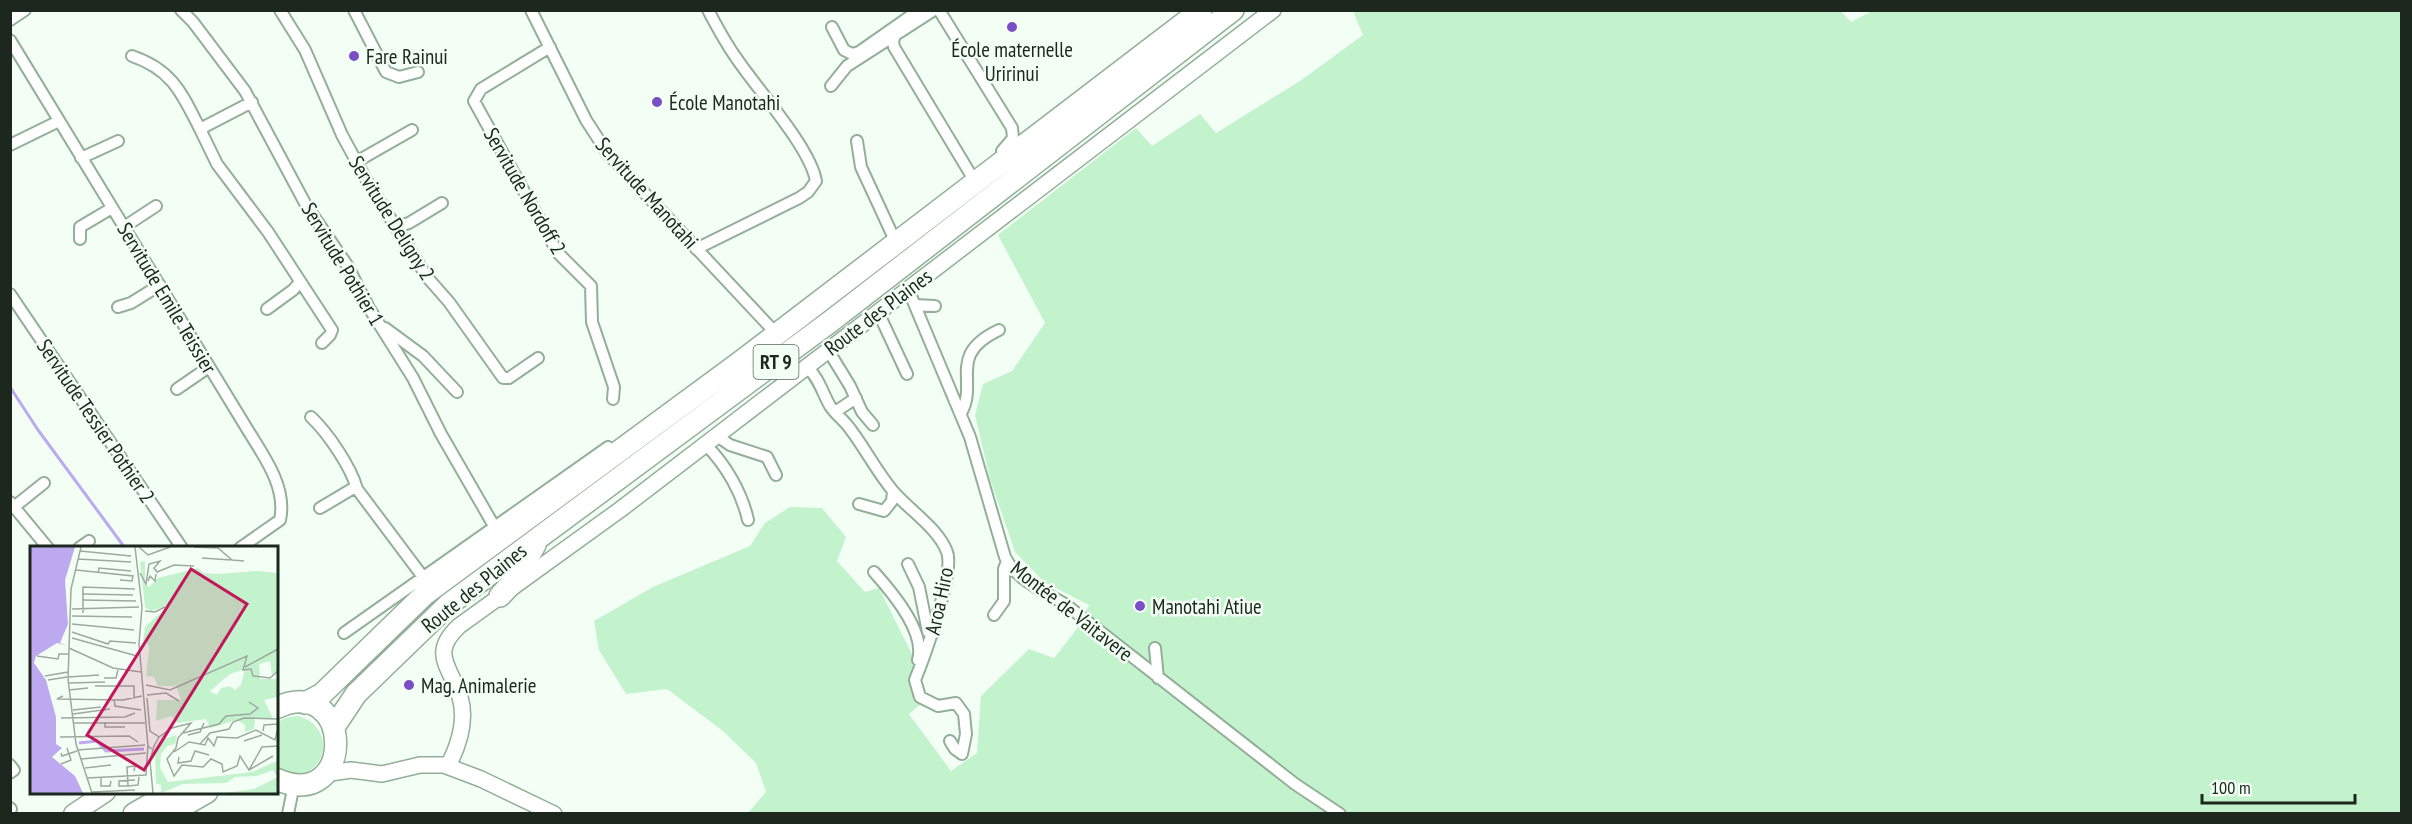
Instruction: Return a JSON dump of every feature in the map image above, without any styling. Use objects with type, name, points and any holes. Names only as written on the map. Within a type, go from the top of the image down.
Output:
[{"type":"highway","name":"Route des Plaines","points":[[286,703],[322,694],[425,594],[739,363],[1201,10]]},
{"type":"highway","name":"Route des Plaines","points":[[334,727],[356,694],[439,612],[831,321],[1233,10]]},
{"type":"highway","points":[[500,596],[516,579],[540,536]]},
{"type":"highway","name":"RT 9","points":[[286,703],[315,706],[322,711],[334,727]]},
{"type":"highway","points":[[285,782],[310,782],[330,768],[337,753],[334,727]]},
{"type":"highway","points":[[134,813],[168,794]]},
{"type":"highway","points":[[169,813],[203,794]]},
{"type":"main road","name":"Route des Plaines","points":[[448,766],[460,741],[463,715],[461,698],[443,657],[446,638],[460,625],[621,509],[1273,10]]},
{"type":"main road","points":[[337,753],[351,770]]},
{"type":"main road","points":[[324,774],[351,770],[382,774],[420,765],[448,766],[554,813]]},
{"type":"main road","points":[[73,813],[104,794]]},
{"type":"street","points":[[10,20],[25,10]]},
{"type":"street","name":"Servitude Pothier 1","points":[[181,10],[193,22],[252,102],[306,205],[341,256],[379,324],[413,378],[441,434],[494,526]]},
{"type":"street","name":"Servitude Deligny 2","points":[[280,10],[305,50],[356,162],[427,278],[449,302],[503,378],[509,378],[538,358]]},
{"type":"street","points":[[354,10],[386,72],[399,77],[418,72]]},
{"type":"street","name":"Servitude Manotahi","points":[[531,10],[598,141],[770,327]]},
{"type":"street","points":[[696,249],[799,198],[808,192],[816,181],[810,164],[794,138],[768,99],[735,57],[708,10]]},
{"type":"street","points":[[832,27],[844,50],[852,54],[859,52],[919,10]]},
{"type":"street","points":[[831,86],[847,66],[934,10]]},
{"type":"street","points":[[344,633],[568,474],[667,407],[1004,150],[1013,138],[1012,128],[939,10]]},
{"type":"street","points":[[895,36],[894,47],[971,175]]},
{"type":"street","name":"Servitude Emile Teissier","points":[[10,40],[258,447],[282,499],[280,520],[243,546]]},
{"type":"street","name":"Servitude Nordoff 2","points":[[550,47],[481,89],[474,101],[558,253],[591,286],[592,322],[614,387],[613,399]]},
{"type":"street","points":[[132,56],[153,67],[178,86],[217,164],[268,232],[332,330],[322,342]]},
{"type":"street","points":[[200,129],[252,102]]},
{"type":"street","points":[[10,145],[59,121]]},
{"type":"street","points":[[356,162],[412,130]]},
{"type":"street","points":[[81,158],[118,141]]},
{"type":"street","points":[[857,141],[861,167],[892,234]]},
{"type":"street","points":[[396,227],[409,223],[442,202]]},
{"type":"street","points":[[124,227],[156,206]]},
{"type":"street","points":[[80,239],[80,227],[112,208]]},
{"type":"street","points":[[267,309],[300,282]]},
{"type":"street","points":[[118,307],[131,303],[160,285]]},
{"type":"street","name":"Montée de Vaitavere","points":[[908,289],[970,436],[1007,561],[1014,571],[1065,604],[1295,784],[1340,813]]},
{"type":"street","name":"Servitude Tessier Pothier 2","points":[[10,294],[181,546]]},
{"type":"street","points":[[915,305],[935,306]]},
{"type":"street","points":[[878,312],[907,374]]},
{"type":"street","points":[[379,324],[423,356],[457,392]]},
{"type":"street","points":[[961,413],[966,403],[968,358],[978,344],[999,330]]},
{"type":"street","points":[[828,350],[862,412],[873,425]]},
{"type":"street","points":[[177,389],[209,367]]},
{"type":"street","name":"Aroa Hiro","points":[[807,367],[816,377],[835,412],[852,430],[880,475],[919,519],[933,530],[947,552],[949,564],[933,634],[915,680],[920,697]]},
{"type":"street","points":[[835,412],[856,398]]},
{"type":"street","points":[[311,417],[327,436],[354,478],[357,489],[423,577]]},
{"type":"street","points":[[712,440],[767,457],[776,475]]},
{"type":"street","points":[[712,440],[721,462],[741,496],[748,520]]},
{"type":"street","points":[[44,483],[12,504],[46,546]]},
{"type":"street","points":[[320,508],[352,489],[357,489]]},
{"type":"street","points":[[859,504],[884,511],[889,507],[893,491]]},
{"type":"street","points":[[82,546],[89,541]]},
{"type":"street","points":[[994,615],[1004,602],[1004,569],[1007,561]]},
{"type":"street","points":[[908,564],[919,587],[928,632],[933,634]]},
{"type":"street","points":[[874,572],[901,605],[921,649],[910,686],[920,697],[938,706],[956,703],[964,714],[966,734],[963,754],[955,749],[950,741]]},
{"type":"street","points":[[1155,648],[1158,678]]},
{"type":"street","points":[[10,765],[14,770],[10,773]]},
{"type":"street","points":[[285,782],[288,813]]},
{"type":"green space","points":[[1840,10],[1851,22],[1874,10],[2401,11],[2401,813],[748,813],[766,792],[756,763],[723,731],[667,689],[626,694],[599,650],[594,621],[653,587],[750,546],[765,523],[790,507],[822,508],[846,537],[837,561],[865,592],[879,588],[915,660],[928,698],[909,714],[951,771],[977,753],[981,696],[1029,649],[1054,658],[1076,630],[1089,605],[1044,582],[1015,552],[990,479],[975,415],[983,384],[1012,371],[1045,323],[998,235],[1136,128],[1152,146],[1200,114],[1216,133],[1300,81],[1363,35],[1353,11]]},
{"type":"green space","points":[[297,716],[308,720],[321,736],[322,755],[310,770],[299,775],[278,769],[278,722]]},
{"type":"waterway","points":[[10,387],[38,430],[124,546]]},
{"type":"place","name":"École maternelle Uririnui","points":[[1012,27]]},
{"type":"place","name":"Fare Rainui","points":[[354,56]]},
{"type":"place","name":"École Manotahi","points":[[657,102]]},
{"type":"place","name":"Manotahi Atiue","points":[[1140,606]]},
{"type":"place","name":"Mag. Animalerie","points":[[409,685]]}]
